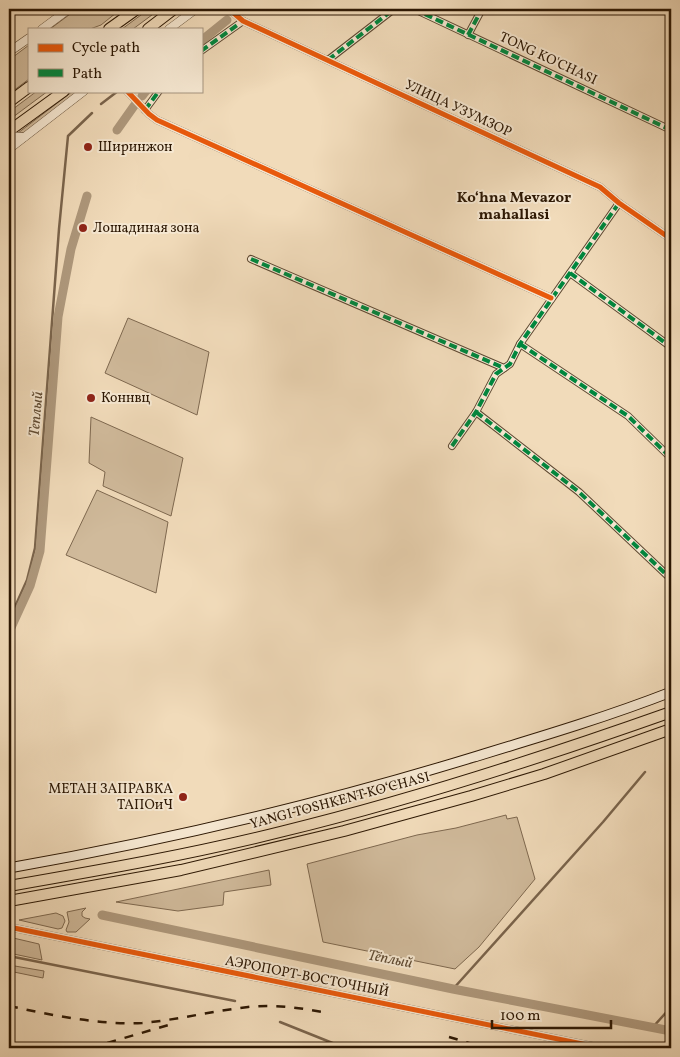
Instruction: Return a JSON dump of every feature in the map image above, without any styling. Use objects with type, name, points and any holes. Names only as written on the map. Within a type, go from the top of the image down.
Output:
[{"type":"highway","points":[[111,28],[137,9]]},
{"type":"highway","points":[[149,28],[174,9]]},
{"type":"highway","points":[[9,102],[28,88]]},
{"type":"highway","points":[[9,131],[63,92]]},
{"type":"highway","name":"YANGI TOSHKENT KO‘CHASI","points":[[9,886],[178,855],[330,820],[541,758],[671,712]]},
{"type":"highway","name":"YANGI TOSHKENT KO‘CHASI","points":[[9,902],[181,870],[335,834],[544,774],[671,729]]},
{"type":"main road","points":[[9,868],[171,837],[321,801],[528,741],[671,692]]},
{"type":"street","points":[[43,28],[68,9]]},
{"type":"street","points":[[170,28],[196,9]]},
{"type":"street","name":"УЛИЦА УЗУМЗОР","points":[[230,9],[243,21],[600,187],[619,203],[671,239]]},
{"type":"street","points":[[328,60],[394,9]]},
{"type":"street","name":"TONG KO'CHASI","points":[[414,9],[671,130]]},
{"type":"street","points":[[468,35],[482,9]]},
{"type":"street","points":[[202,51],[243,21]]},
{"type":"street","points":[[9,52],[28,39]]},
{"type":"street","points":[[9,149],[83,92]]},
{"type":"street","points":[[128,92],[145,110],[162,122],[551,298]]},
{"type":"street","points":[[145,110],[158,92]]},
{"type":"street","points":[[9,136],[24,137]]},
{"type":"street","points":[[452,446],[476,412],[496,374],[510,364],[520,344],[551,298],[619,203]]},
{"type":"street","points":[[251,259],[504,368]]},
{"type":"street","points":[[570,273],[671,347]]},
{"type":"street","points":[[520,344],[628,416],[671,458]]},
{"type":"street","points":[[476,412],[579,492],[671,579]]},
{"type":"street","name":"АЭРОПОРТ-ВОСТОЧНЫЙ","points":[[9,927],[602,1048]]},
{"type":"shaded area","points":[[77,9],[121,9],[101,25],[93,28],[51,28]]},
{"type":"shaded area","points":[[149,9],[160,9],[134,28],[123,28]]},
{"type":"shaded area","points":[[28,46],[28,80],[9,94],[9,60]]},
{"type":"shaded area","points":[[36,92],[47,92],[9,120],[9,112]]},
{"type":"shaded area","points":[[72,92],[81,92],[26,133],[18,133]]},
{"type":"shaded area","points":[[128,318],[209,352],[197,415],[105,373]]},
{"type":"shaded area","points":[[91,417],[183,458],[171,516],[103,486],[105,472],[89,463]]},
{"type":"shaded area","points":[[97,490],[168,522],[156,593],[66,555]]},
{"type":"shaded area","points":[[506,815],[507,819],[517,817],[535,879],[479,947],[455,969],[323,942],[307,864],[417,835],[456,828]]},
{"type":"shaded area","points":[[269,870],[271,885],[224,892],[223,905],[178,911],[116,902]]},
{"type":"shaded area","points":[[86,908],[82,912],[82,916],[90,919],[76,932],[67,932],[69,922],[67,912]]},
{"type":"shaded area","points":[[56,913],[63,916],[65,921],[62,928],[58,929],[19,920]]},
{"type":"shaded area","points":[[9,937],[39,944],[42,960],[9,953]]},
{"type":"shaded area","points":[[9,965],[44,971],[43,978],[9,971]]},
{"type":"waterway","name":"Теплый","points":[[202,40],[227,20]]},
{"type":"waterway","points":[[101,104],[117,92]]},
{"type":"waterway","name":"Теплый","points":[[142,96],[145,92]]},
{"type":"waterway","name":"Теплый","points":[[117,130],[134,106]]},
{"type":"waterway","points":[[9,620],[27,580],[35,548],[59,229],[68,136],[92,113]]},
{"type":"waterway","name":"Теплый","points":[[9,632],[30,586],[40,551],[58,317],[71,249],[87,196]]},
{"type":"waterway","points":[[453,989],[603,822],[645,772]]},
{"type":"waterway","name":"Тёплый","points":[[102,915],[453,989],[671,1031]]},
{"type":"waterway","points":[[9,956],[235,1001]]},
{"type":"waterway","points":[[653,1027],[671,1007]]},
{"type":"waterway","points":[[280,1022],[345,1048]]},
{"type":"railway","points":[[9,1006],[75,1019],[125,1023],[155,1022],[258,1006],[288,1007],[328,1013]]},
{"type":"railway","points":[[90,1048],[172,1024]]},
{"type":"railway","points":[[449,1037],[486,1048]]},
{"type":"marked path","points":[[328,60],[394,9]]},
{"type":"marked path","points":[[414,9],[671,130]]},
{"type":"marked path","points":[[468,35],[482,9]]},
{"type":"marked path","points":[[202,50],[243,21]]},
{"type":"marked path","points":[[145,110],[158,92]]},
{"type":"marked path","points":[[452,446],[476,412],[496,374],[510,364],[520,344],[619,203]]},
{"type":"marked path","points":[[251,259],[504,368]]},
{"type":"marked path","points":[[570,273],[671,347]]},
{"type":"marked path","points":[[520,344],[628,416],[671,458]]},
{"type":"marked path","points":[[476,412],[579,492],[671,579]]},
{"type":"cycle path","points":[[229,9],[243,21],[600,187],[619,203],[671,239]]},
{"type":"cycle path","points":[[128,92],[157,120],[551,298]]},
{"type":"cycle path","points":[[9,927],[602,1048]]},
{"type":"place","name":"Ширинжон","points":[[88,147]]},
{"type":"place","name":"Лошадиная зона","points":[[83,228]]},
{"type":"place","name":"Коннвц","points":[[91,398]]},
{"type":"place","name":"МЕТАН ЗАПРАВКА ТАПОиЧ","points":[[183,797]]},
{"type":"district","name":"Koʻhna Mevazor mahallasi","points":[[514,206]]}]
